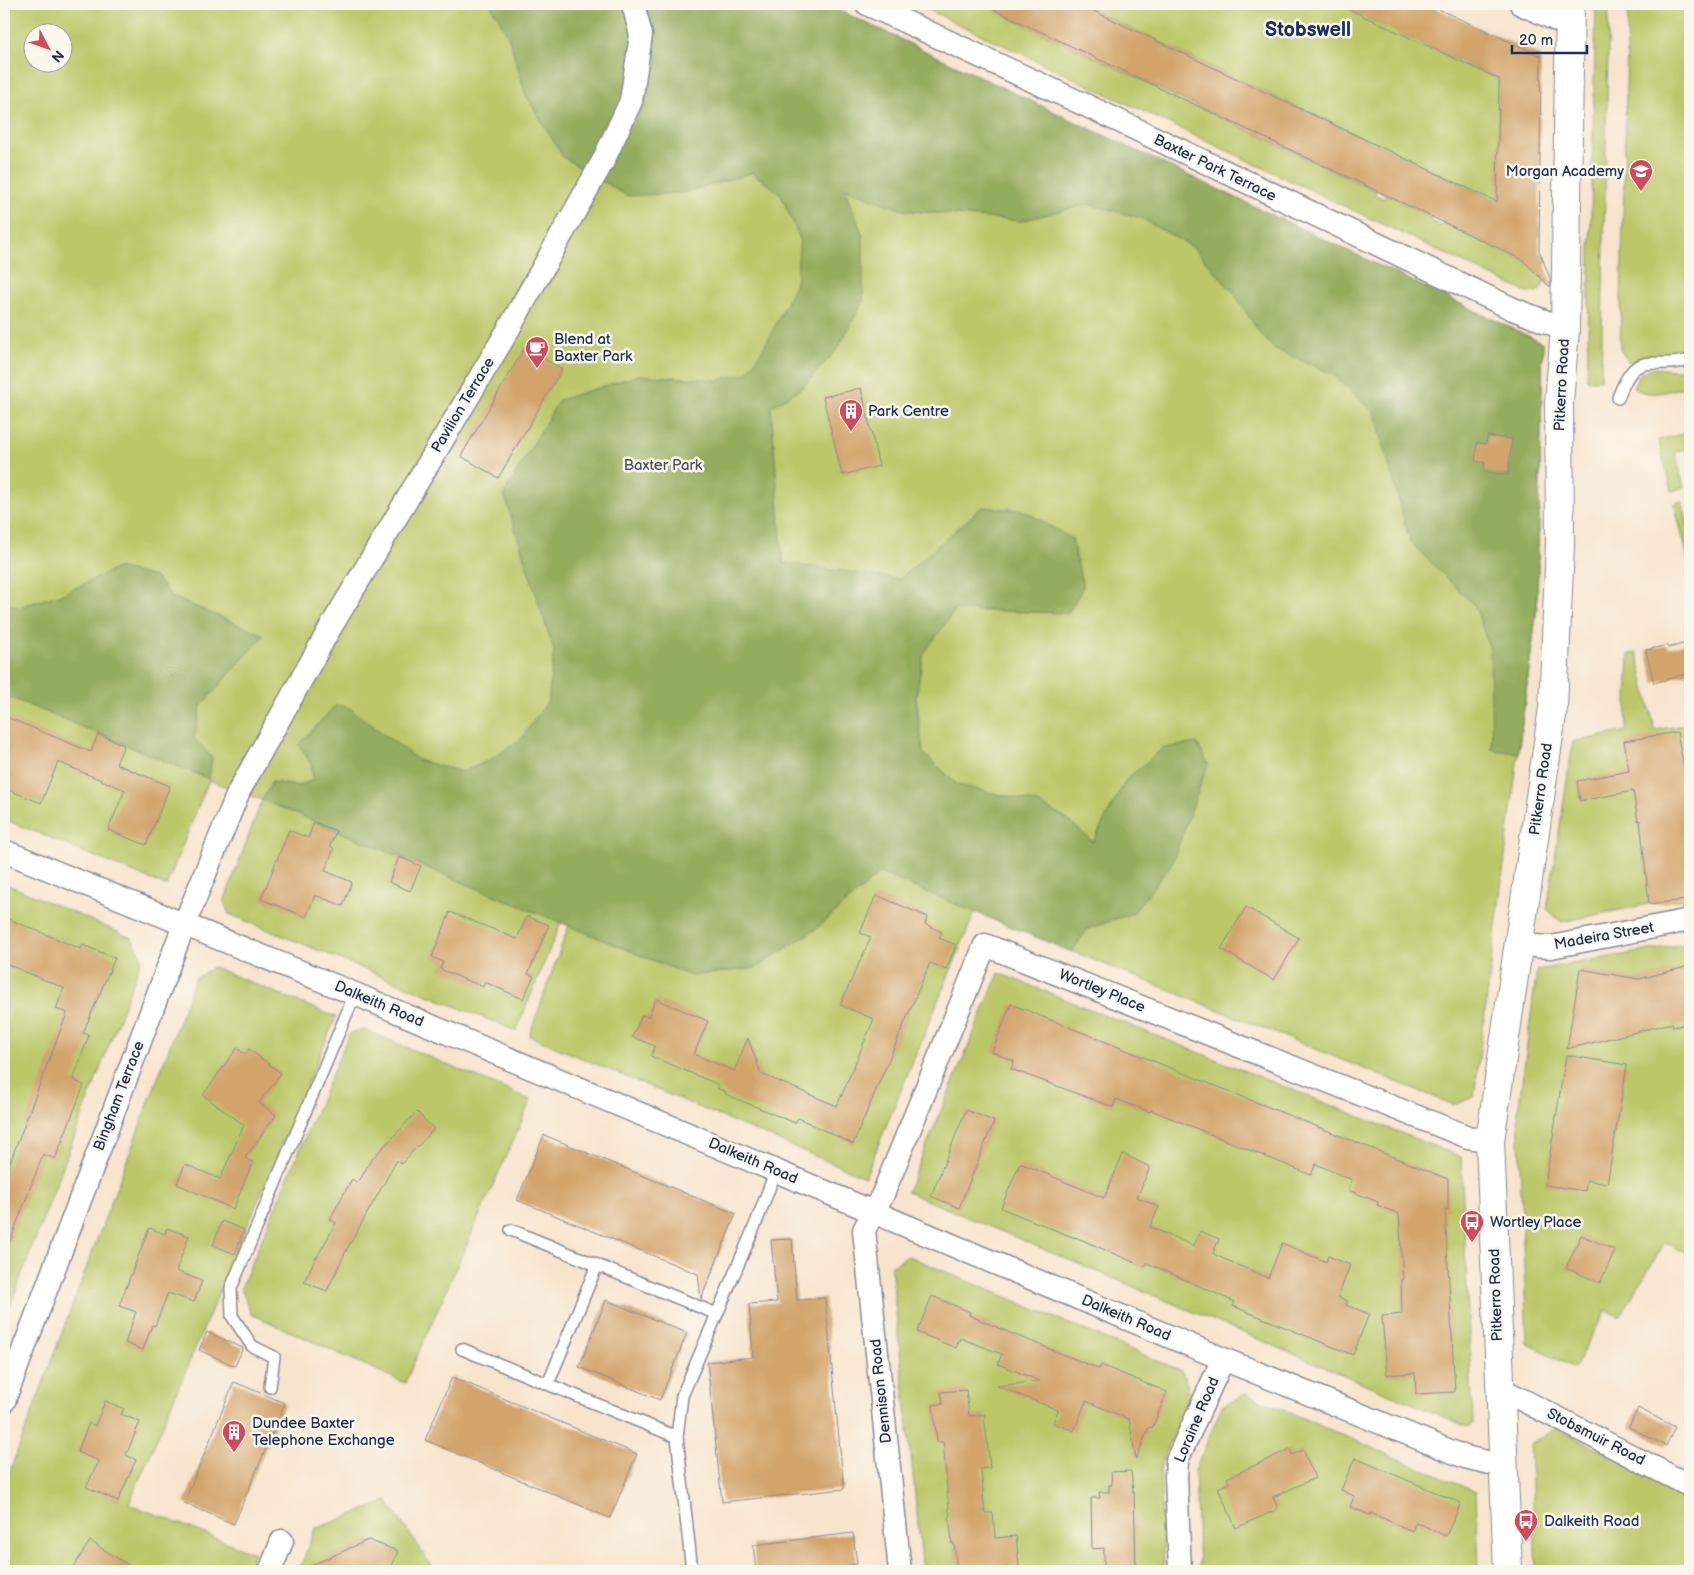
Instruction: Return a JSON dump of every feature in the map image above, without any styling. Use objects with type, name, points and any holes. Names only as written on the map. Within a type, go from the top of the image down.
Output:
[{"type":"street","name":"Pavilion Terrace","points":[[239,791],[329,630],[502,340],[603,161],[631,100],[641,36],[634,4]]},
{"type":"street","name":"Baxter Park Terrace","points":[[867,4],[1098,111],[1513,309],[1565,329]]},
{"type":"street","points":[[1521,4],[1570,15]]},
{"type":"street","name":"Pitkerro Road","points":[[1508,1571],[1490,1141],[1553,708],[1560,544],[1559,403],[1565,329],[1570,15]]},
{"type":"street","name":"Bingham Terrace","points":[[4,1401],[184,925],[239,791]]},
{"type":"street","name":"Dalkeith Road","points":[[4,851],[355,994],[1223,1359],[1465,1457],[1503,1466]]},
{"type":"street","name":"Madeira Street","points":[[1518,945],[1551,947],[1690,920]]},
{"type":"street","name":"Wortley Place","points":[[873,1212],[886,1185],[984,945],[1468,1137],[1490,1141]]},
{"type":"street","name":"Dennison Road","points":[[873,1212],[864,1230],[900,1571]]},
{"type":"street","name":"Loraine Road","points":[[1180,1571],[1177,1460],[1223,1359]]},
{"type":"street","name":"Stobsmuir Road","points":[[1500,1389],[1690,1486]]},
{"type":"street","points":[[270,1571],[282,1541]]},
{"type":"lane","points":[[1618,398],[1624,382],[1633,368],[1646,362],[1675,364],[1690,360]]},
{"type":"lane","points":[[270,1388],[274,1357],[252,1346],[232,1316],[231,1288],[355,994]]},
{"type":"lane","points":[[692,1571],[678,1437],[682,1396],[756,1223],[776,1170]]},
{"type":"lane","points":[[511,1230],[717,1314]]},
{"type":"lane","points":[[548,1384],[597,1265]]},
{"type":"lane","points":[[462,1349],[678,1437]]},
{"type":"green space","name":"Baxter Park","points":[[4,4],[826,4],[1543,343],[1537,608],[1474,1097],[1454,1105],[975,912],[865,1177],[529,1036],[569,925],[561,922],[516,1031],[229,914],[224,902],[262,800],[209,780],[166,886],[4,819]]},
{"type":"green space","points":[[490,4],[826,4],[1543,343],[1537,608],[1518,753],[1492,750],[1490,649],[1475,606],[1410,542],[1375,413],[1333,374],[1273,348],[1257,329],[1234,293],[1194,248],[1141,218],[1088,204],[1021,221],[902,210],[844,188],[863,236],[863,301],[838,348],[803,387],[771,407],[783,563],[900,579],[982,507],[1023,510],[1072,539],[1083,587],[1068,613],[955,610],[924,653],[916,696],[923,753],[958,785],[1038,803],[1068,820],[1093,842],[1126,780],[1163,748],[1197,743],[1208,764],[1172,863],[1133,913],[1087,929],[1072,952],[880,873],[817,928],[756,968],[691,976],[262,800],[272,782],[299,786],[313,780],[311,764],[299,744],[336,705],[349,708],[418,760],[462,772],[490,760],[521,739],[548,701],[554,651],[504,494],[559,400],[639,375],[717,380],[748,373],[768,340],[796,283],[800,239],[780,193],[752,173],[682,193],[627,196],[563,157],[526,95],[508,35]]},
{"type":"green space","points":[[916,4],[982,4],[1376,191],[1374,194],[1384,199],[1386,195],[1432,217],[1430,221],[1440,226],[1443,222],[1523,260],[1528,265],[1535,265],[1540,254],[1546,256],[1543,286],[1538,292],[1528,293]]},
{"type":"green space","points":[[1079,4],[1337,4],[1499,79],[1498,202]]},
{"type":"green space","points":[[1596,4],[1609,4],[1601,380],[1587,380]]},
{"type":"green space","points":[[1628,4],[1690,4],[1690,354],[1677,357],[1647,355],[1629,362],[1620,350]]},
{"type":"green space","points":[[1690,367],[1690,385],[1661,393],[1646,393],[1633,387],[1640,374],[1651,368],[1676,370]]},
{"type":"green space","points":[[1690,432],[1690,448],[1675,452],[1684,487],[1672,491],[1658,440]]},
{"type":"green space","points":[[1682,501],[1690,535],[1690,565],[1674,504]]},
{"type":"green space","points":[[117,568],[155,577],[172,597],[264,635],[201,706],[194,738],[212,758],[209,779],[4,695],[4,603],[18,607],[63,594]]},
{"type":"green space","points":[[1637,653],[1655,730],[1690,724],[1690,899],[1649,904],[1561,922],[1547,909],[1573,742],[1626,731],[1629,654]]},
{"type":"green space","points":[[4,883],[132,938],[142,958],[4,1322]]},
{"type":"green space","points":[[1690,943],[1690,1256],[1665,1242],[1620,1317],[1606,1310],[1574,1368],[1527,1343],[1518,1112],[1537,970]]},
{"type":"green space","points":[[213,967],[336,1017],[129,1504],[254,1553],[247,1571],[4,1571],[4,1487],[195,979]]},
{"type":"green space","points":[[999,973],[1461,1157],[1473,1424],[1468,1427],[907,1192]]},
{"type":"green space","points":[[363,1029],[531,1100],[405,1383],[251,1314],[241,1288],[349,1034]]},
{"type":"green space","points":[[908,1256],[1182,1371],[1190,1393],[1160,1468],[1164,1571],[923,1571],[891,1266]]},
{"type":"green space","points":[[1246,1394],[1476,1492],[1479,1571],[1199,1571],[1195,1471],[1222,1406]]},
{"type":"green space","points":[[1557,1428],[1690,1497],[1690,1571],[1536,1571],[1530,1444]]},
{"type":"green space","points":[[387,1501],[435,1571],[299,1571],[315,1529]]},
{"type":"building","points":[[982,4],[1079,4],[1497,202],[1499,79],[1337,4],[1427,4],[1541,56],[1539,250],[1550,278],[1550,287],[1523,260]]},
{"type":"building","points":[[525,347],[562,369],[498,478],[461,456]]},
{"type":"building","name":"Park Centre","points":[[861,388],[879,466],[842,475],[823,397]]},
{"type":"building","points":[[1487,436],[1512,439],[1508,475],[1484,472],[1485,463],[1475,461],[1477,442],[1486,444]]},
{"type":"building","points":[[1690,642],[1690,673],[1654,683],[1646,650],[1668,645],[1668,648]]},
{"type":"building","points":[[4,716],[91,752],[98,734],[124,745],[116,764],[170,786],[146,845],[108,830],[125,790],[58,762],[41,803],[4,788]]},
{"type":"building","points":[[1677,732],[1690,798],[1690,891],[1685,892],[1686,900],[1649,904],[1640,820],[1638,821],[1633,791],[1580,801],[1577,781],[1629,771],[1624,741]]},
{"type":"building","points":[[314,822],[336,831],[330,846],[334,848],[325,871],[352,882],[343,906],[315,895],[306,917],[261,899],[289,830],[308,838]]},
{"type":"building","points":[[399,857],[421,866],[410,891],[389,882]]},
{"type":"building","points":[[876,895],[928,917],[925,924],[942,932],[939,938],[956,945],[946,969],[930,963],[853,1144],[798,1118],[795,1123],[725,1094],[726,1092],[717,1088],[719,1085],[651,1056],[655,1046],[632,1037],[642,1015],[648,1017],[656,999],[708,1021],[694,1054],[734,1071],[748,1038],[761,1074],[837,1106],[874,1019],[840,1005],[871,937],[860,933]]},
{"type":"building","points":[[1246,907],[1299,938],[1274,980],[1221,949]]},
{"type":"building","points":[[450,912],[517,939],[527,916],[549,925],[528,974],[534,976],[523,999],[485,982],[483,987],[440,969],[443,962],[432,957]]},
{"type":"building","points":[[4,917],[81,949],[83,945],[115,958],[83,1033],[89,1035],[73,1080],[84,1085],[55,1159],[43,1154],[6,1252],[4,1252],[4,1178],[67,1013],[56,1009],[64,988],[4,963]]},
{"type":"building","points":[[1690,966],[1690,1023],[1673,1027],[1672,1023],[1567,1049],[1580,969],[1639,979]]},
{"type":"building","points":[[1011,1004],[1448,1179],[1448,1210],[1445,1210],[1455,1392],[1416,1394],[1415,1373],[1387,1375],[1382,1316],[1402,1314],[1401,1280],[1403,1279],[1399,1214],[1377,1205],[1378,1202],[1348,1190],[1352,1180],[1316,1164],[1311,1175],[1151,1110],[1150,1112],[1116,1099],[1113,1107],[1011,1069],[1014,1061],[992,1052]]},
{"type":"building","points":[[237,1048],[245,1054],[249,1049],[281,1073],[259,1103],[276,1115],[245,1158],[253,1162],[233,1209],[177,1184],[185,1164],[220,1179],[244,1125],[203,1095]]},
{"type":"building","points":[[1566,1055],[1627,1065],[1607,1184],[1587,1180],[1585,1191],[1545,1185]]},
{"type":"building","points":[[966,1110],[994,1121],[959,1208],[931,1196]]},
{"type":"building","points":[[417,1112],[434,1129],[401,1164],[397,1160],[345,1253],[327,1291],[304,1282],[336,1223],[330,1219],[352,1179],[358,1183],[371,1160]]},
{"type":"building","points":[[544,1135],[736,1214],[701,1299],[698,1274],[517,1200]]},
{"type":"building","points":[[1123,1154],[1150,1167],[1137,1197],[1159,1207],[1150,1227],[1194,1246],[1200,1231],[1219,1239],[1213,1254],[1268,1278],[1282,1243],[1326,1262],[1328,1256],[1350,1265],[1338,1297],[1348,1301],[1346,1305],[1369,1314],[1353,1355],[1233,1306],[1235,1302],[1147,1263],[1145,1267],[1001,1208],[1020,1163],[1104,1198]]},
{"type":"building","points":[[222,1221],[244,1230],[235,1254],[213,1245]]},
{"type":"building","points":[[149,1228],[165,1234],[167,1228],[189,1236],[176,1271],[202,1281],[194,1302],[168,1293],[155,1326],[152,1325],[143,1350],[125,1343],[136,1312],[119,1306]]},
{"type":"building","points":[[1581,1235],[1615,1250],[1600,1283],[1566,1268]]},
{"type":"building","points":[[792,1239],[797,1300],[825,1298],[844,1489],[722,1502],[707,1362],[753,1357],[749,1304],[777,1302],[771,1240]]},
{"type":"building","points":[[932,1296],[970,1312],[969,1315],[1003,1330],[1099,1369],[1101,1365],[1167,1392],[1152,1428],[1149,1427],[1136,1459],[1129,1419],[1086,1401],[1074,1431],[1053,1423],[1058,1410],[997,1386],[1040,1381],[998,1364],[1002,1354],[960,1338],[956,1348],[917,1332]]},
{"type":"building","points":[[606,1300],[687,1333],[660,1400],[579,1367]]},
{"type":"building","points":[[207,1332],[243,1348],[235,1366],[199,1350]]},
{"type":"building","points":[[452,1377],[637,1454],[610,1518],[425,1440]]},
{"type":"building","name":"Dundee Baxter Telephone Exchange","points":[[234,1382],[285,1403],[234,1524],[184,1503]]},
{"type":"building","points":[[966,1390],[969,1416],[984,1414],[990,1468],[981,1469],[985,1513],[993,1513],[995,1538],[1016,1536],[1019,1567],[982,1571],[957,1571],[954,1543],[952,1544],[943,1442],[937,1442],[933,1405],[943,1404],[941,1392]]},
{"type":"building","points":[[105,1401],[124,1409],[121,1414],[140,1422],[126,1455],[136,1460],[118,1501],[86,1487],[99,1461],[77,1452],[89,1423],[95,1426]]},
{"type":"building","points":[[1638,1408],[1675,1427],[1666,1446],[1629,1427]]},
{"type":"building","points":[[1290,1449],[1292,1455],[1303,1450],[1315,1478],[1273,1497],[1278,1509],[1236,1528],[1218,1488],[1229,1483],[1227,1478]]},
{"type":"building","points":[[1355,1458],[1461,1503],[1446,1536],[1416,1522],[1412,1531],[1371,1513],[1370,1515],[1350,1507],[1354,1496],[1341,1490]]},
{"type":"building","points":[[1131,1471],[1134,1491],[1136,1571],[1104,1571],[1104,1548],[1092,1549],[1091,1498],[1100,1498],[1099,1492],[1109,1492],[1109,1485],[1112,1485],[1111,1472]]},
{"type":"building","points":[[853,1533],[857,1564],[849,1565],[850,1571],[756,1571],[753,1545]]},
{"type":"building","points":[[368,1540],[398,1551],[390,1571],[299,1571]]},
{"type":"building","points":[[90,1541],[138,1571],[71,1571]]},
{"type":"place","name":"Morgan Academy","points":[[1641,192]]},
{"type":"place","name":"Blend at Baxter Park","points":[[537,369]]},
{"type":"place","name":"Park Centre","points":[[851,432]]},
{"type":"place","name":"Wortley Place","points":[[1472,1243]]},
{"type":"place","name":"Dundee Baxter Telephone Exchange","points":[[234,1453]]},
{"type":"place","name":"Dalkeith Road","points":[[1526,1542]]},
{"type":"district","name":"Stobswell","points":[[1308,30]]}]
